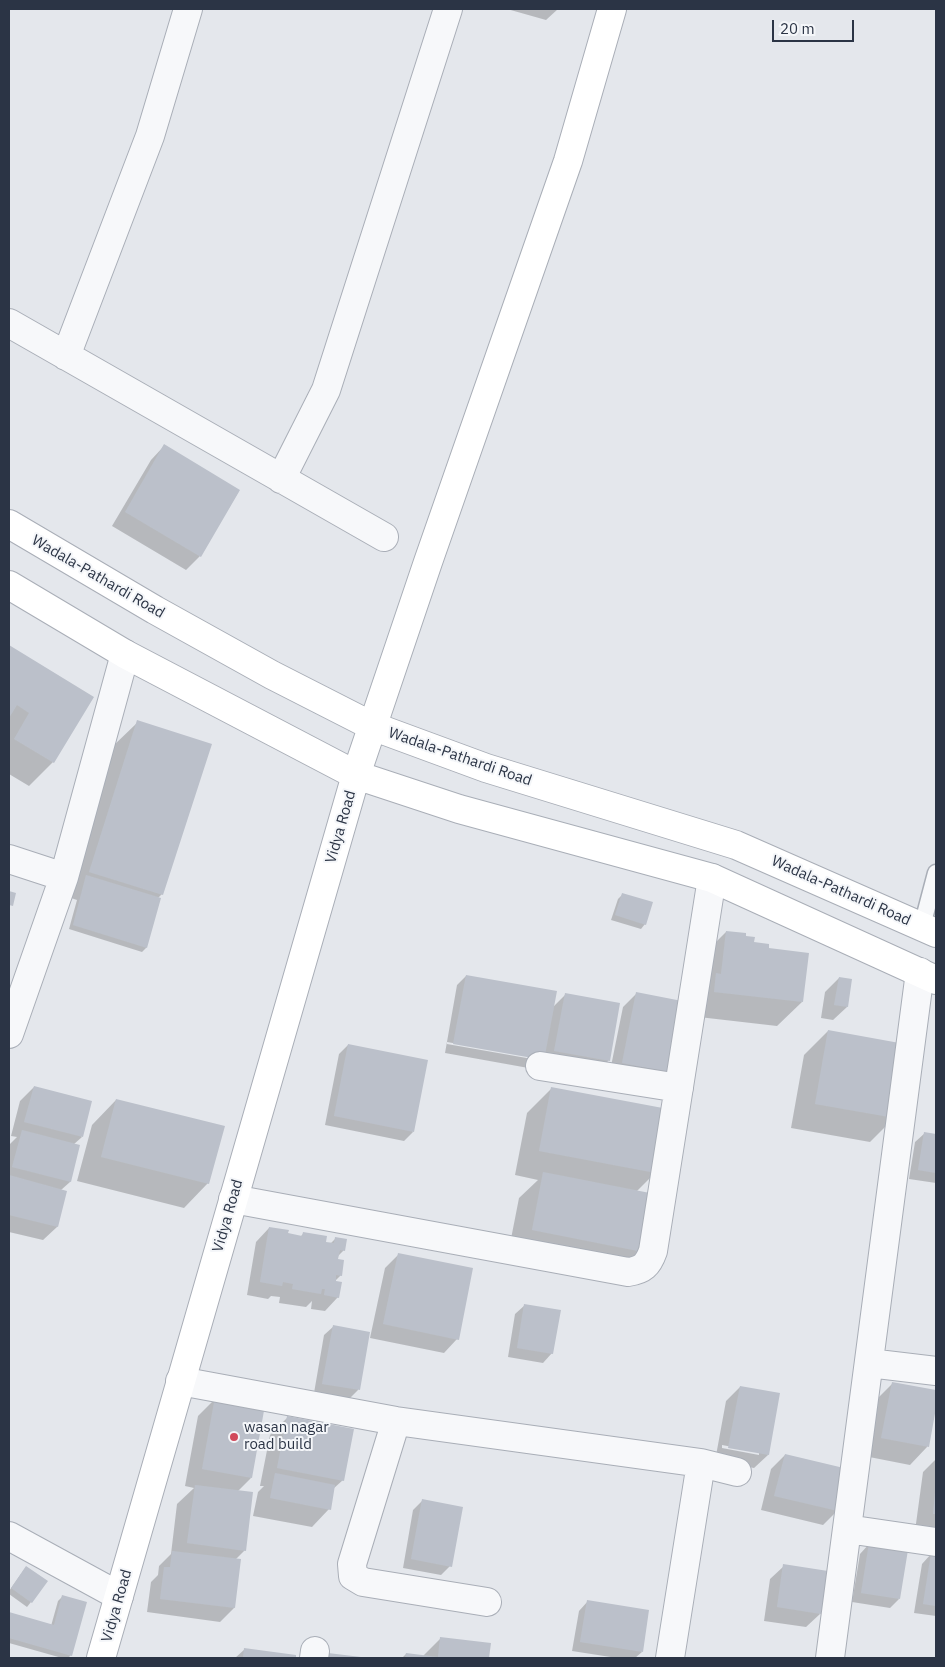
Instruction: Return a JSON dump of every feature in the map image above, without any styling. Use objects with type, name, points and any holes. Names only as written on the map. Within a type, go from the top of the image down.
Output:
[{"type":"main road","name":"Vidya Road","points":[[101,1658],[356,774],[568,161],[612,9]]},
{"type":"main road","name":"Wadala-Pathardi Road","points":[[9,524],[155,610],[247,661],[372,726],[486,768],[736,845],[929,930]]},
{"type":"main road","points":[[9,585],[125,654],[356,774],[459,809],[712,878],[928,976]]},
{"type":"street","points":[[66,356],[150,136],[188,9]]},
{"type":"street","points":[[282,479],[326,390],[448,9]]},
{"type":"street","points":[[9,323],[384,537]]},
{"type":"street","points":[[10,1028],[64,877],[125,654]]},
{"type":"street","points":[[9,859],[64,877]]},
{"type":"street","points":[[233,1200],[628,1272],[644,1269],[650,1261],[653,1251],[712,878]]},
{"type":"street","points":[[830,1658],[869,1363],[928,976]]},
{"type":"street","points":[[540,1066],[679,1088]]},
{"type":"street","points":[[869,1363],[936,1371]]},
{"type":"street","points":[[180,1381],[396,1421],[701,1463],[737,1472]]},
{"type":"street","points":[[396,1421],[352,1564],[353,1576],[363,1582],[487,1602]]},
{"type":"street","points":[[670,1658],[701,1463]]},
{"type":"street","points":[[847,1529],[936,1542]]},
{"type":"street","points":[[9,1536],[119,1596]]},
{"type":"lane","points":[[929,930],[936,873]]},
{"type":"building","points":[[164,444],[240,490],[201,557],[125,512]]},
{"type":"building","points":[[9,645],[94,697],[54,763],[14,739],[29,713],[17,705],[9,718]]},
{"type":"building","points":[[137,720],[212,744],[163,895],[89,872]]},
{"type":"building","points":[[86,875],[161,898],[147,948],[73,925]]},
{"type":"building","points":[[9,891],[16,893],[13,906],[9,905]]},
{"type":"building","points":[[622,893],[653,902],[646,925],[615,915]]},
{"type":"building","points":[[726,931],[746,933],[746,936],[755,937],[754,942],[769,944],[769,948],[809,953],[803,1002],[714,992],[716,973],[721,974]]},
{"type":"building","points":[[466,975],[557,991],[544,1060],[453,1044]]},
{"type":"building","points":[[839,977],[852,979],[848,1007],[834,1005]]},
{"type":"building","points":[[636,992],[682,1001],[668,1072],[622,1063]]},
{"type":"building","points":[[565,993],[620,1003],[610,1061],[554,1051]]},
{"type":"building","points":[[828,1030],[905,1044],[895,1118],[815,1104]]},
{"type":"building","points":[[348,1044],[428,1060],[414,1132],[334,1116]]},
{"type":"building","points":[[34,1086],[92,1101],[83,1137],[24,1122]]},
{"type":"building","points":[[551,1087],[668,1109],[656,1173],[539,1151]]},
{"type":"building","points":[[116,1099],[225,1126],[209,1184],[101,1157]]},
{"type":"building","points":[[22,1130],[80,1145],[71,1182],[12,1167]]},
{"type":"building","points":[[924,1132],[936,1134],[936,1173],[918,1170]]},
{"type":"building","points":[[543,1172],[655,1194],[643,1252],[532,1230]]},
{"type":"building","points":[[9,1175],[67,1191],[58,1227],[9,1215]]},
{"type":"building","points":[[269,1227],[289,1230],[288,1233],[302,1236],[303,1232],[327,1236],[326,1242],[334,1243],[335,1237],[347,1239],[345,1251],[340,1250],[338,1259],[344,1260],[342,1276],[336,1275],[336,1281],[342,1282],[339,1298],[324,1295],[325,1289],[322,1289],[321,1294],[292,1289],[293,1284],[283,1282],[282,1286],[260,1282]]},
{"type":"building","points":[[398,1253],[473,1268],[459,1340],[383,1324]]},
{"type":"building","points":[[524,1304],[561,1310],[553,1354],[517,1348]]},
{"type":"building","points":[[333,1325],[370,1332],[360,1390],[322,1384]]},
{"type":"building","points":[[892,1382],[936,1390],[936,1408],[929,1447],[881,1438]]},
{"type":"building","points":[[740,1386],[780,1393],[769,1455],[728,1448]]},
{"type":"building","name":"wasan nagar road build","points":[[215,1397],[265,1405],[252,1478],[202,1469]]},
{"type":"building","name":"wasan nagar road build","points":[[287,1416],[354,1429],[344,1481],[277,1468]]},
{"type":"building","points":[[785,1454],[848,1469],[838,1511],[774,1496]]},
{"type":"building","name":"wasan nagar road build","points":[[275,1473],[335,1485],[331,1510],[270,1498]]},
{"type":"building","name":"wasan nagar road build","points":[[195,1485],[253,1492],[246,1551],[187,1543]]},
{"type":"building","points":[[935,1493],[936,1514],[933,1514]]},
{"type":"building","points":[[422,1499],[463,1507],[452,1567],[411,1559]]},
{"type":"building","points":[[869,1543],[908,1550],[900,1599],[861,1593]]},
{"type":"building","points":[[172,1551],[241,1559],[235,1608],[160,1599],[164,1567],[170,1567]]},
{"type":"building","points":[[931,1553],[936,1554],[936,1606],[923,1604]]},
{"type":"building","points":[[783,1564],[828,1571],[821,1614],[777,1607]]},
{"type":"building","points":[[26,1566],[48,1581],[32,1603],[11,1588]]},
{"type":"building","points":[[62,1595],[87,1602],[72,1656],[9,1638],[9,1612],[54,1625]]},
{"type":"building","points":[[587,1600],[649,1610],[643,1652],[580,1642]]},
{"type":"building","points":[[440,1637],[491,1643],[489,1658],[405,1658],[406,1653],[438,1657]]},
{"type":"building","points":[[244,1648],[296,1655],[296,1658],[243,1658]]},
{"type":"building","points":[[328,1653],[361,1657],[361,1658],[328,1658]]},
{"type":"place","name":"wasan nagar road build","points":[[234,1437]]}]
